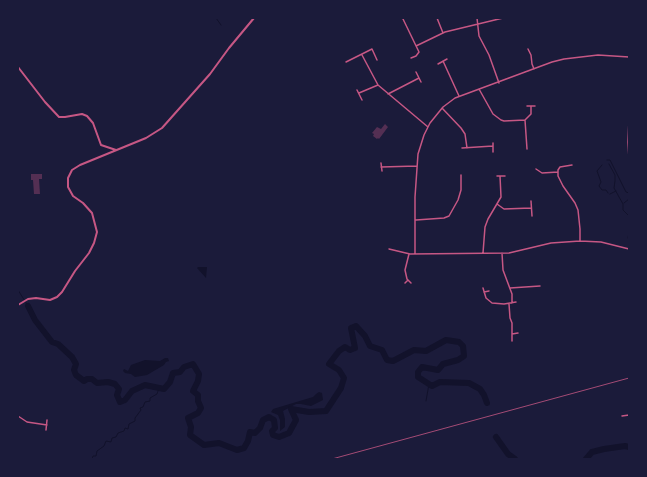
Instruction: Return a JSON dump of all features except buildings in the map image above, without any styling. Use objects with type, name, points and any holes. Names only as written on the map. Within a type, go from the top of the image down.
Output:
[{"type":"street","points":[[18,305],[36,298],[50,300],[57,297],[89,253],[94,243],[97,232],[92,213],[83,203],[73,196],[68,187],[68,178],[72,170],[80,165],[146,138],[162,128],[210,74],[254,18]]},
{"type":"street","points":[[437,18],[444,33]]},
{"type":"street","points":[[477,18],[479,36],[489,55],[499,83]]},
{"type":"street","points":[[416,46],[444,33],[503,18]]},
{"type":"street","points":[[402,19],[419,52],[416,56],[411,58]]},
{"type":"street","points":[[346,62],[372,49],[377,60]]},
{"type":"street","points":[[528,49],[534,69]]},
{"type":"street","points":[[362,55],[378,85],[428,127]]},
{"type":"street","points":[[415,254],[417,166],[419,148],[428,127],[442,108],[451,100],[459,96],[499,83],[552,62],[598,56],[629,57]]},
{"type":"street","points":[[438,64],[447,59]]},
{"type":"street","points":[[443,61],[459,96]]},
{"type":"street","points":[[18,67],[45,102],[59,116],[65,117],[82,114],[87,116],[93,123],[101,145],[116,150]]},
{"type":"street","points":[[416,72],[421,82]]},
{"type":"street","points":[[388,94],[419,78]]},
{"type":"street","points":[[359,93],[378,85]]},
{"type":"street","points":[[357,90],[362,100]]},
{"type":"street","points":[[479,90],[488,106],[498,119],[504,121],[525,120],[531,114],[531,106]]},
{"type":"street","points":[[527,106],[535,106]]},
{"type":"street","points":[[442,108],[465,134],[466,148]]},
{"type":"street","points":[[629,119],[629,159]]},
{"type":"street","points":[[525,120],[527,149]]},
{"type":"street","points":[[493,143],[494,152]]},
{"type":"street","points":[[462,148],[493,146]]},
{"type":"street","points":[[381,163],[382,171]]},
{"type":"street","points":[[572,165],[560,167],[558,172],[560,180],[571,195],[578,210],[580,241]]},
{"type":"street","points":[[381,167],[417,166]]},
{"type":"street","points":[[536,169],[542,173],[558,172]]},
{"type":"street","points":[[416,220],[444,218],[449,216],[458,200],[461,190],[460,175]]},
{"type":"street","points":[[497,176],[505,176]]},
{"type":"street","points":[[483,254],[485,227],[501,197],[500,176]]},
{"type":"street","points":[[531,201],[532,216]]},
{"type":"street","points":[[497,204],[504,209],[532,208]]},
{"type":"street","points":[[389,249],[409,254],[483,254],[516,252],[551,243],[580,241],[601,242],[629,249]]},
{"type":"street","points":[[502,253],[503,270],[512,294],[512,303]]},
{"type":"street","points":[[409,254],[405,270],[408,280],[411,283]]},
{"type":"street","points":[[405,283],[408,280]]},
{"type":"street","points":[[534,281],[535,286]]},
{"type":"street","points":[[509,288],[540,286]]},
{"type":"street","points":[[483,288],[488,301],[492,303],[509,304],[516,302]]},
{"type":"street","points":[[484,292],[489,291]]},
{"type":"street","points":[[509,304],[512,340]]},
{"type":"street","points":[[512,334],[518,333]]},
{"type":"street","points":[[622,416],[629,414]]},
{"type":"street","points":[[18,416],[27,422],[47,425]]},
{"type":"street","points":[[46,430],[47,420]]},
{"type":"shaded area","points":[[207,267],[206,278],[197,268]]},
{"type":"shaded area","points":[[168,358],[169,361],[147,375],[135,377],[123,371],[124,369],[128,371],[131,365],[145,360],[160,361]]},
{"type":"shaded area","points":[[319,392],[322,393],[323,400],[311,406],[296,404],[283,411],[285,427],[280,431],[280,420],[278,415],[271,412],[273,409],[313,397]]},
{"type":"waterway","points":[[216,18],[221,25]]},
{"type":"waterway","points":[[607,160],[610,160],[626,192],[629,193]]},
{"type":"waterway","points":[[609,164],[615,175],[614,188],[623,204],[623,210],[629,216]]},
{"type":"waterway","points":[[602,165],[597,171],[601,182],[599,186],[602,190],[606,190],[608,193]]},
{"type":"waterway","points":[[610,194],[616,191]]},
{"type":"waterway","points":[[624,203],[629,199]]},
{"type":"waterway","points":[[628,238],[629,233]]},
{"type":"waterway","points":[[18,290],[28,306]]},
{"type":"waterway","points":[[28,306],[35,320],[52,342],[58,344],[72,357],[76,364],[74,370],[76,375],[84,381],[87,379],[92,379],[97,383],[108,382],[115,384],[119,389],[117,395],[120,402],[125,400],[132,391],[145,385],[164,389],[170,382],[173,373],[180,372],[184,367],[193,364],[199,374],[198,381],[193,391],[198,395],[198,401],[201,408],[198,413],[188,418],[191,427],[190,435],[204,445],[219,443],[237,450],[244,448],[248,441],[250,432],[255,433],[260,428],[263,420],[269,417],[274,420],[275,428],[272,431],[273,435],[279,437],[289,433],[296,420],[291,409],[309,412],[326,411],[341,388],[344,378],[339,370],[329,364],[339,351],[345,347],[350,350],[355,348],[351,328],[356,326],[365,336],[370,346],[382,350],[387,360],[393,361],[414,350],[426,351],[446,340],[459,342],[463,346],[464,356],[458,360],[443,364],[438,370],[422,367],[418,372],[418,377],[432,386],[440,382],[469,383],[480,389],[487,403]]},
{"type":"waterway","points":[[426,401],[429,384]]},
{"type":"waterway","points":[[92,459],[93,456],[96,456],[97,451],[104,446],[106,441],[111,442],[112,438],[116,437],[118,433],[124,431],[125,428],[128,429],[129,424],[135,421],[135,418],[141,410],[140,408],[143,407],[145,402],[150,401],[150,398],[157,394],[159,388]]},
{"type":"waterway","points":[[496,437],[508,454],[515,459]]},
{"type":"waterway","points":[[586,459],[592,452],[625,446],[629,447]]},
{"type":"railway","points":[[332,459],[629,378]]}]
